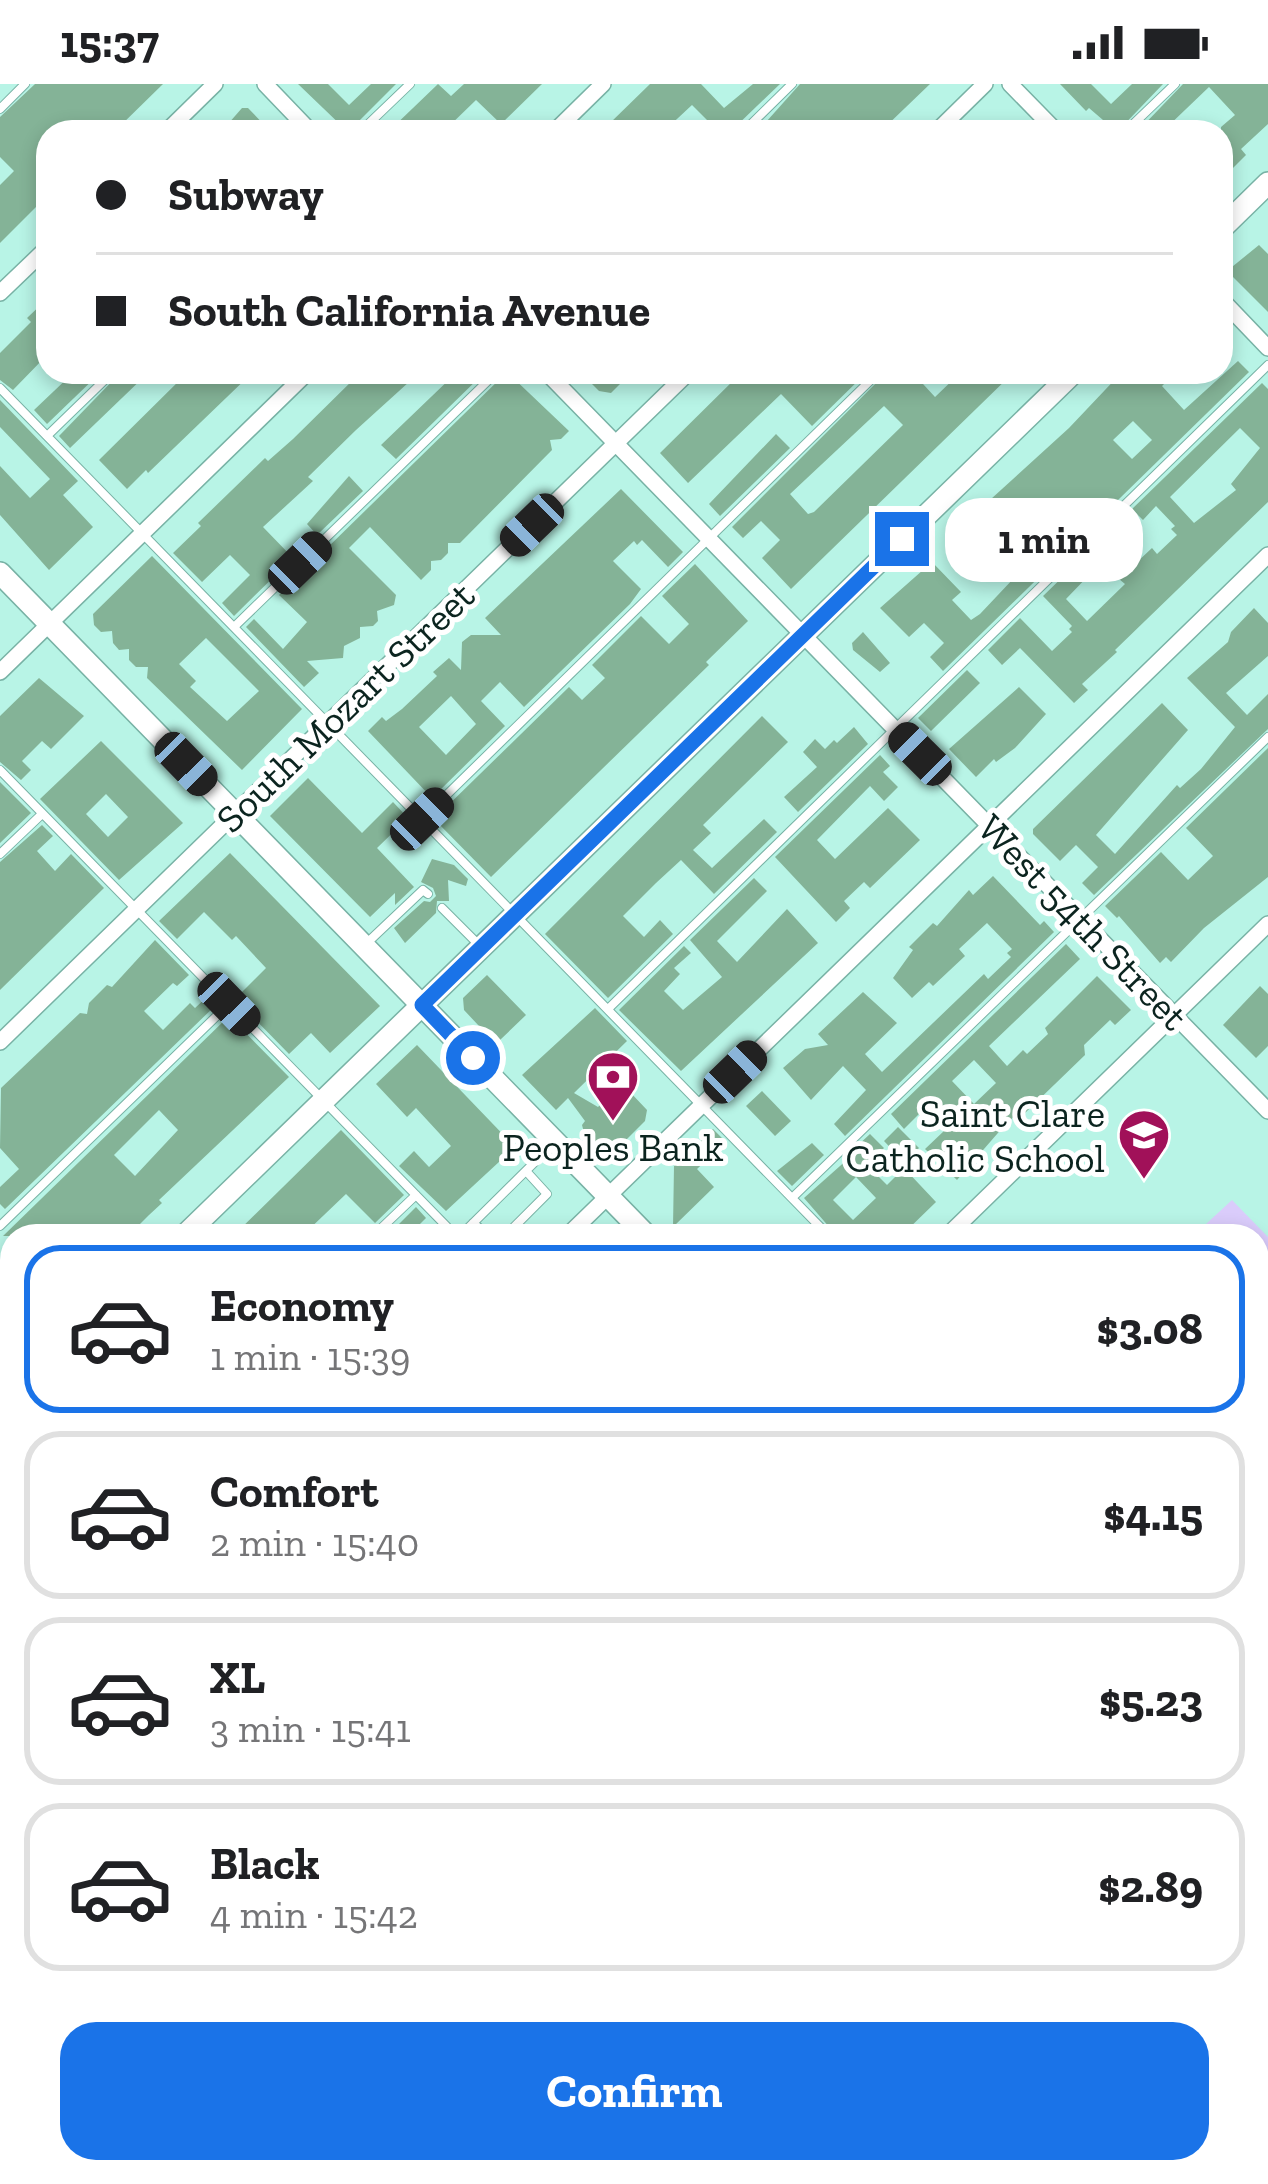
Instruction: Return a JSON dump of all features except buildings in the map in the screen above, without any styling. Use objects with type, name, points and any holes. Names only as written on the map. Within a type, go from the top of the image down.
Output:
[{"type":"street","points":[[178,120],[215,84]]},
{"type":"street","points":[[265,84],[300,120]]},
{"type":"street","points":[[566,120],[603,84]]},
{"type":"street","points":[[948,120],[985,84]]},
{"type":"street","points":[[1010,84],[1045,120]]},
{"type":"street","points":[[1233,217],[1268,183]]},
{"type":"street","points":[[0,293],[36,258]]},
{"type":"street","points":[[1233,312],[1268,348]]},
{"type":"street","points":[[0,672],[296,384]]},
{"type":"street","name":"West 54th Street","points":[[558,384],[1268,1110]]},
{"type":"street","name":"South Mozart Street","points":[[0,1042],[677,384]]},
{"type":"street","points":[[196,1224],[1061,384]]},
{"type":"street","points":[[579,1224],[1268,555]]},
{"type":"street","points":[[0,573],[635,1224]]},
{"type":"street","points":[[959,1224],[1268,924]]},
{"type":"lane","points":[[0,109],[25,84]]},
{"type":"lane","points":[[372,120],[410,84]]},
{"type":"lane","points":[[756,120],[793,84]]},
{"type":"lane","points":[[1138,120],[1175,84]]},
{"type":"lane","points":[[608,1010],[1268,365]]},
{"type":"lane","points":[[47,436],[101,384]]},
{"type":"lane","points":[[234,627],[485,384]]},
{"type":"lane","points":[[422,819],[867,384]]},
{"type":"lane","points":[[0,388],[817,1224]]},
{"type":"lane","points":[[792,1198],[1268,736]]},
{"type":"lane","points":[[0,770],[446,1224]]},
{"type":"lane","points":[[0,854],[42,814]]},
{"type":"lane","points":[[364,945],[423,890],[428,894]]},
{"type":"lane","points":[[442,908],[481,947]]},
{"type":"lane","points":[[2,1224],[229,1004]]},
{"type":"lane","points":[[473,1223],[555,1142]]},
{"type":"lane","points":[[517,1224],[548,1194],[526,1171]]},
{"type":"lane","points":[[386,1224],[416,1195]]},
{"type":"shaded area","points":[[1232,1200],[1255,1224],[1206,1224]]},
{"type":"place","name":"Peoples Bank","points":[[613,1123]]},
{"type":"place","name":"Saint Clare Catholic School","points":[[1144,1181]]},
{"type":"route","points":[[473,1058],[422,1005],[902,539]]}]
